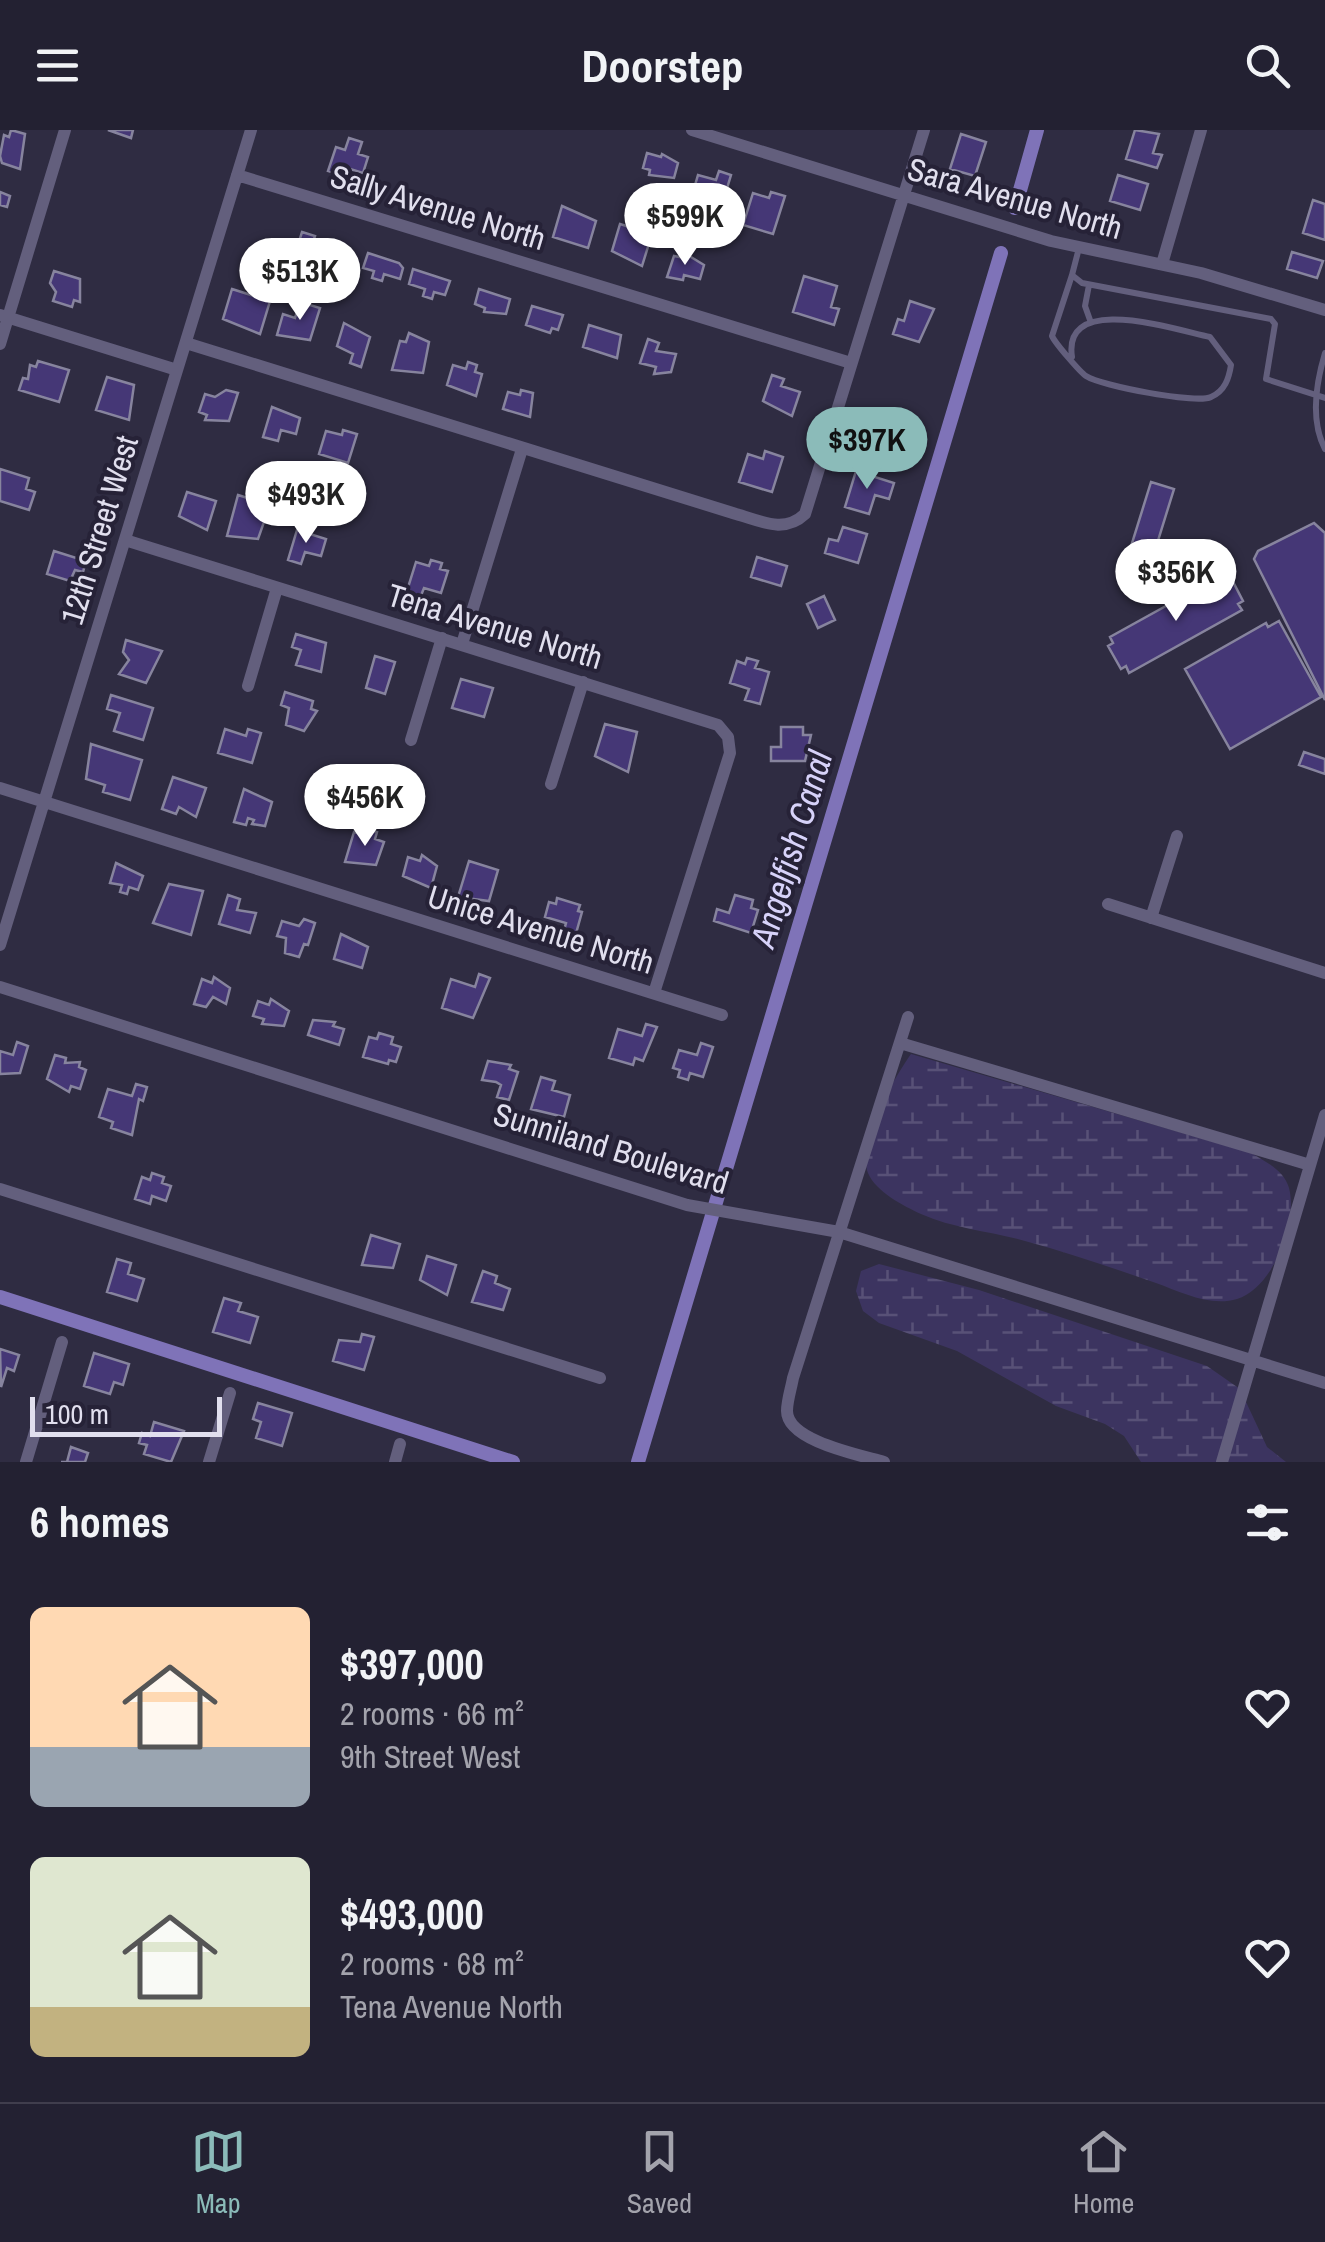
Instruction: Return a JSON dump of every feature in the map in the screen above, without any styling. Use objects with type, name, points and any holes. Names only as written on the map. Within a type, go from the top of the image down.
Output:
[{"type":"street","points":[[0,344],[4,316],[65,130]]},
{"type":"street","name":"12th Street West","points":[[0,946],[251,130]]},
{"type":"street","name":"Sara Avenue North","points":[[692,130],[1079,248],[1162,264],[1325,310]]},
{"type":"street","points":[[186,344],[736,514],[780,526],[794,525],[805,514],[924,130]]},
{"type":"street","points":[[1162,264],[1200,130]]},
{"type":"street","name":"Sally Avenue North","points":[[238,175],[851,363]]},
{"type":"street","points":[[4,316],[177,370]]},
{"type":"street","points":[[462,644],[522,448]]},
{"type":"street","name":"Tena Avenue North","points":[[125,540],[718,725],[728,737],[730,753],[654,993]]},
{"type":"street","points":[[248,686],[277,588]]},
{"type":"street","points":[[411,740],[442,638]]},
{"type":"street","points":[[552,784],[582,682]]},
{"type":"street","name":"Unice Avenue North","points":[[0,788],[722,1015]]},
{"type":"street","points":[[1151,918],[1177,836]]},
{"type":"street","points":[[1108,904],[1325,972]]},
{"type":"street","name":"Sunniland Boulevard","points":[[0,988],[686,1206],[840,1232],[1325,1383]]},
{"type":"street","points":[[884,1462],[831,1446],[793,1428],[786,1414],[908,1016]]},
{"type":"street","points":[[900,1043],[1310,1165]]},
{"type":"street","points":[[1222,1462],[1325,1116]]},
{"type":"street","points":[[0,1189],[600,1378]]},
{"type":"street","points":[[26,1462],[62,1342]]},
{"type":"street","points":[[210,1462],[230,1392]]},
{"type":"street","points":[[395,1462],[400,1444]]},
{"type":"street","points":[[826,1462],[831,1446]]},
{"type":"lane","points":[[1072,357],[1073,337],[1090,320],[1099,317],[1210,337],[1228,354],[1229,378],[1220,392],[1198,400],[1091,379],[1072,357],[1062,353],[1052,336],[1079,248]]},
{"type":"lane","points":[[1072,275],[1089,285],[1271,319],[1275,324],[1266,379],[1321,397]]},
{"type":"lane","points":[[1089,285],[1085,306],[1090,320]]},
{"type":"lane","points":[[1325,353],[1317,420],[1325,449]]},
{"type":"green space","points":[[911,1054],[1251,1153],[1263,1160],[1283,1176],[1291,1202],[1286,1236],[1272,1268],[1250,1293],[1227,1301],[1206,1300],[1041,1246],[947,1223],[899,1203],[868,1173],[867,1145],[879,1111]]},
{"type":"green space","points":[[879,1264],[979,1290],[1207,1366],[1240,1389],[1267,1447],[1286,1462],[1141,1462],[1124,1436],[1105,1424],[1056,1406],[957,1351],[879,1323],[863,1311],[856,1291],[861,1271]]},
{"type":"building","points":[[11,130],[25,134],[20,169],[2,163],[0,156],[4,135],[9,137]]},
{"type":"building","points":[[108,130],[133,130],[131,138]]},
{"type":"building","points":[[1135,130],[1159,134],[1153,153],[1162,155],[1157,168],[1126,159]]},
{"type":"building","points":[[961,134],[986,142],[975,176],[950,169]]},
{"type":"building","points":[[349,138],[362,142],[358,154],[368,157],[363,173],[347,168],[344,176],[328,171],[336,147],[345,150]]},
{"type":"building","points":[[647,153],[661,157],[662,154],[678,163],[674,178],[649,175],[650,170],[643,168]]},
{"type":"building","points":[[719,171],[731,175],[721,208],[691,199],[698,175],[716,180]]},
{"type":"building","points":[[1118,175],[1148,184],[1140,210],[1110,201]]},
{"type":"building","points":[[0,192],[10,196],[7,207],[0,205]]},
{"type":"building","points":[[771,192],[785,196],[773,234],[743,225],[753,193],[769,198]]},
{"type":"building","points":[[1313,200],[1325,204],[1325,240],[1303,233]]},
{"type":"building","points":[[562,206],[596,221],[588,248],[553,237]]},
{"type":"building","points":[[620,224],[652,234],[642,266],[612,251]]},
{"type":"building","points":[[302,232],[315,236],[313,242],[330,247],[326,261],[315,257],[312,266],[301,262],[304,254],[296,251]]},
{"type":"building","points":[[1292,252],[1323,261],[1317,278],[1287,269]]},
{"type":"building","points":[[368,253],[399,263],[403,268],[400,279],[384,274],[382,281],[372,278],[374,271],[363,268]]},
{"type":"building","points":[[686,254],[704,265],[700,279],[684,275],[683,280],[667,277],[674,256],[685,258]]},
{"type":"building","points":[[413,269],[450,281],[445,295],[434,292],[432,299],[423,296],[425,289],[409,284]]},
{"type":"building","points":[[54,271],[80,279],[80,302],[74,300],[72,307],[53,301],[56,292],[50,283]]},
{"type":"building","points":[[804,276],[837,286],[831,307],[839,309],[834,325],[793,312]]},
{"type":"building","points":[[232,289],[270,301],[260,334],[223,319]]},
{"type":"building","points":[[479,289],[510,299],[506,314],[484,312],[485,308],[475,304]]},
{"type":"building","points":[[910,301],[934,309],[919,342],[893,334],[898,319],[904,321]]},
{"type":"building","points":[[300,302],[320,308],[310,340],[277,335],[283,314],[295,318]]},
{"type":"building","points":[[532,306],[563,315],[558,330],[552,328],[550,333],[526,325]]},
{"type":"building","points":[[344,323],[370,337],[361,367],[350,363],[353,354],[337,346]]},
{"type":"building","points":[[589,325],[621,335],[617,358],[583,347]]},
{"type":"building","points":[[409,333],[429,342],[423,373],[392,370],[400,341],[406,342]]},
{"type":"building","points":[[648,339],[659,343],[656,351],[676,354],[671,372],[654,374],[656,367],[640,363]]},
{"type":"building","points":[[38,361],[69,370],[59,402],[19,390],[23,378],[28,379],[30,365],[36,367]]},
{"type":"building","points":[[468,362],[477,365],[475,372],[482,374],[476,396],[447,385],[453,365],[466,369]]},
{"type":"building","points":[[772,375],[784,379],[781,386],[800,392],[792,416],[763,401]]},
{"type":"building","points":[[107,377],[134,385],[129,420],[96,410]]},
{"type":"building","points":[[226,390],[238,393],[229,421],[205,420],[207,415],[199,412],[205,394],[215,397]]},
{"type":"building","points":[[521,390],[533,393],[530,417],[503,409],[508,392],[520,395]]},
{"type":"building","points":[[272,407],[300,418],[296,434],[281,430],[278,441],[263,437]]},
{"type":"building","points":[[343,430],[357,434],[348,463],[319,454],[326,431],[342,435]]},
{"type":"building","points":[[765,451],[783,457],[772,492],[739,482],[748,454],[763,459]]},
{"type":"building","points":[[0,469],[29,478],[26,489],[35,492],[29,510],[0,501]]},
{"type":"building","points":[[856,471],[894,483],[889,499],[875,495],[869,514],[845,507]]},
{"type":"building","points":[[1151,482],[1174,489],[1152,560],[1129,553]]},
{"type":"building","points":[[187,492],[216,501],[207,530],[179,516]]},
{"type":"building","points":[[238,495],[270,505],[258,539],[227,536]]},
{"type":"building","points":[[1314,523],[1325,533],[1325,700],[1254,559],[1258,551]]},
{"type":"building","points":[[843,527],[867,534],[858,563],[825,553],[829,539],[838,541]]},
{"type":"building","points":[[297,530],[326,539],[321,556],[305,552],[301,564],[288,560]]},
{"type":"building","points":[[54,551],[86,561],[83,572],[75,570],[70,581],[47,574]]},
{"type":"building","points":[[757,557],[787,566],[781,586],[751,577]]},
{"type":"building","points":[[431,560],[442,563],[440,569],[448,571],[441,593],[424,588],[420,598],[406,594],[416,562],[429,566]]},
{"type":"building","points":[[1222,575],[1225,581],[1231,578],[1243,601],[1238,604],[1242,610],[1129,673],[1126,666],[1121,669],[1108,646],[1113,643],[1110,637]]},
{"type":"building","points":[[824,596],[835,620],[818,628],[807,604]]},
{"type":"building","points":[[1279,621],[1321,697],[1230,749],[1185,669],[1266,623],[1268,627]]},
{"type":"building","points":[[296,634],[326,643],[321,672],[296,665],[301,650],[292,647]]},
{"type":"building","points":[[126,640],[162,651],[146,683],[119,674],[129,660],[123,652]]},
{"type":"building","points":[[375,656],[395,662],[385,694],[366,688]]},
{"type":"building","points":[[747,658],[758,661],[755,668],[769,672],[760,704],[745,700],[749,689],[730,683],[737,661],[745,664]]},
{"type":"building","points":[[461,679],[493,688],[484,717],[452,708]]},
{"type":"building","points":[[285,692],[313,701],[311,709],[317,711],[304,731],[286,725],[289,708],[281,705]]},
{"type":"building","points":[[111,695],[153,708],[143,740],[114,731],[120,713],[107,709]]},
{"type":"building","points":[[605,724],[637,732],[628,772],[595,756]]},
{"type":"building","points":[[781,727],[803,727],[803,735],[811,735],[805,761],[771,761],[771,747],[781,747]]},
{"type":"building","points":[[225,729],[246,736],[248,729],[261,733],[252,763],[218,753]]},
{"type":"building","points":[[91,744],[142,760],[130,800],[103,792],[105,785],[86,779]]},
{"type":"building","points":[[1304,752],[1325,759],[1325,774],[1299,765]]},
{"type":"building","points":[[173,777],[206,788],[196,817],[179,807],[176,814],[162,809]]},
{"type":"building","points":[[244,789],[272,802],[265,826],[252,824],[254,820],[248,818],[246,825],[234,822]]},
{"type":"building","points":[[366,829],[377,832],[375,839],[384,842],[376,865],[345,862],[354,832],[364,835]]},
{"type":"building","points":[[422,855],[437,866],[431,888],[403,876],[408,857],[420,861]]},
{"type":"building","points":[[469,861],[498,870],[489,901],[458,897]]},
{"type":"building","points":[[116,863],[143,876],[138,890],[129,887],[127,894],[120,892],[122,885],[110,883]]},
{"type":"building","points":[[169,884],[203,891],[191,935],[153,923]]},
{"type":"building","points":[[228,895],[240,899],[237,910],[256,913],[250,933],[219,924]]},
{"type":"building","points":[[735,895],[753,900],[751,908],[758,910],[751,933],[714,921],[717,909],[729,913]]},
{"type":"building","points":[[557,898],[580,905],[578,911],[582,912],[575,937],[563,934],[566,923],[545,917],[549,902],[556,904]]},
{"type":"building","points":[[304,919],[315,923],[308,945],[304,944],[299,957],[285,953],[286,938],[277,936],[282,921],[299,926]]},
{"type":"building","points":[[341,934],[368,947],[362,968],[334,959]]},
{"type":"building","points":[[479,974],[490,978],[473,1018],[442,1008],[451,979],[475,987]]},
{"type":"building","points":[[214,977],[230,988],[226,1004],[213,997],[206,1007],[194,1004],[202,979],[212,983]]},
{"type":"building","points":[[271,999],[289,1011],[284,1026],[262,1024],[264,1019],[253,1016],[258,1001],[269,1005]]},
{"type":"building","points":[[313,1020],[335,1022],[333,1026],[344,1029],[339,1045],[308,1035]]},
{"type":"building","points":[[646,1024],[657,1027],[643,1061],[635,1058],[633,1065],[609,1058],[618,1029],[642,1036]]},
{"type":"building","points":[[379,1033],[393,1037],[391,1044],[401,1047],[396,1062],[389,1060],[388,1064],[363,1057],[369,1037],[377,1039]]},
{"type":"building","points":[[17,1042],[28,1046],[20,1073],[0,1074],[0,1051],[13,1055]]},
{"type":"building","points":[[701,1043],[713,1047],[703,1077],[690,1073],[688,1080],[678,1077],[680,1070],[673,1068],[679,1050],[697,1055]]},
{"type":"building","points":[[55,1055],[66,1058],[65,1063],[80,1062],[79,1067],[86,1070],[80,1089],[71,1086],[69,1092],[47,1079]]},
{"type":"building","points":[[488,1061],[511,1065],[509,1069],[518,1072],[509,1100],[497,1097],[501,1085],[482,1080]]},
{"type":"building","points":[[541,1077],[555,1081],[552,1090],[570,1095],[564,1117],[531,1109]]},
{"type":"building","points":[[136,1084],[147,1087],[143,1101],[139,1099],[132,1135],[111,1128],[113,1122],[99,1117],[108,1089],[132,1096]]},
{"type":"building","points":[[152,1173],[164,1177],[162,1183],[171,1186],[166,1201],[152,1196],[150,1204],[135,1199],[142,1177],[150,1180]]},
{"type":"building","points":[[371,1235],[400,1244],[393,1268],[362,1265]]},
{"type":"building","points":[[427,1256],[456,1265],[447,1295],[420,1280]]},
{"type":"building","points":[[117,1259],[131,1263],[128,1274],[144,1279],[137,1301],[107,1292]]},
{"type":"building","points":[[483,1271],[497,1276],[495,1283],[510,1289],[503,1310],[472,1302]]},
{"type":"building","points":[[224,1298],[241,1303],[238,1311],[258,1317],[250,1343],[213,1332]]},
{"type":"building","points":[[362,1334],[374,1337],[364,1370],[333,1361],[339,1340],[360,1342]]},
{"type":"building","points":[[0,1349],[19,1355],[14,1371],[7,1368],[1,1387]]},
{"type":"building","points":[[94,1353],[129,1364],[123,1385],[114,1382],[110,1394],[84,1386]]},
{"type":"building","points":[[258,1403],[292,1413],[282,1446],[256,1438],[261,1422],[253,1419]]},
{"type":"building","points":[[154,1422],[184,1431],[171,1462],[144,1454],[147,1445],[139,1443],[142,1433],[150,1436]]},
{"type":"building","points":[[71,1447],[88,1453],[85,1462],[67,1462]]},
{"type":"waterway","name":"Angelfish Canal","points":[[1015,208],[1037,130]]},
{"type":"waterway","name":"Angelfish Canal","points":[[638,1462],[1001,253]]},
{"type":"waterway","points":[[0,1297],[513,1462]]}]
